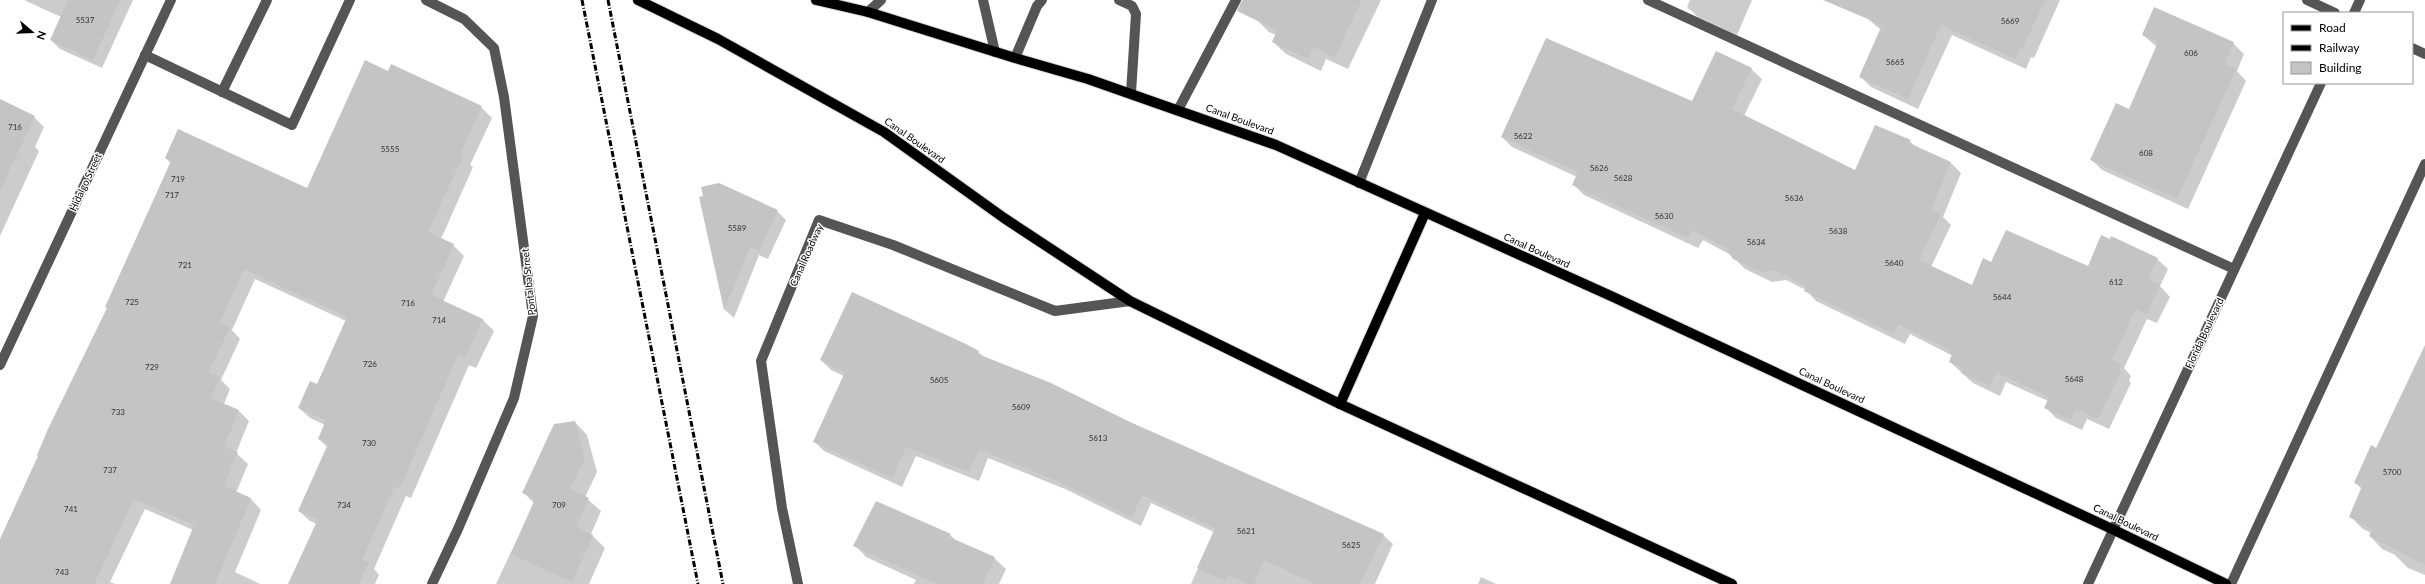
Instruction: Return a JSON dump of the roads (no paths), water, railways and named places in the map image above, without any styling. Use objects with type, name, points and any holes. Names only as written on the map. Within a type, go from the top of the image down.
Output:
[{"type":"main road","name":"Canal Boulevard","points":[[638,0],[718,39],[884,132],[1004,218],[1130,301],[1340,404],[1732,584]]},
{"type":"main road","name":"Canal Boulevard","points":[[816,0],[868,12],[995,52],[1088,78],[1276,145],[1425,214],[1618,300],[2112,529],[2226,584]]},
{"type":"main road","points":[[1340,404],[1425,214]]},
{"type":"street","name":"Hidalgo Street","points":[[0,365],[171,0]]},
{"type":"street","points":[[222,92],[267,0]]},
{"type":"street","points":[[145,55],[292,125],[350,0]]},
{"type":"street","name":"Pontalba Street","points":[[426,0],[464,19],[494,48],[504,97],[533,316],[514,398],[458,529],[432,584]]},
{"type":"street","points":[[868,12],[881,0]]},
{"type":"street","points":[[983,0],[995,52]]},
{"type":"street","points":[[1015,58],[1037,6],[1042,0]]},
{"type":"street","points":[[1119,0],[1132,6],[1136,14],[1131,93]]},
{"type":"street","points":[[1178,110],[1236,0]]},
{"type":"street","points":[[1359,183],[1432,0]]},
{"type":"street","points":[[1648,0],[2234,269]]},
{"type":"street","points":[[2307,0],[2333,12]]},
{"type":"street","points":[[2354,12],[2360,0]]},
{"type":"street","points":[[2413,48],[2425,54]]},
{"type":"street","name":"Florida Boulevard","points":[[2088,584],[2112,529],[2321,84]]},
{"type":"street","points":[[2231,584],[2425,164]]},
{"type":"street","name":"Canal Roadway","points":[[798,584],[782,508],[761,361],[819,220],[893,244],[1055,311],[1130,301]]},
{"type":"railway","points":[[582,0],[698,584]]},
{"type":"railway","points":[[608,0],[723,584]]}]
